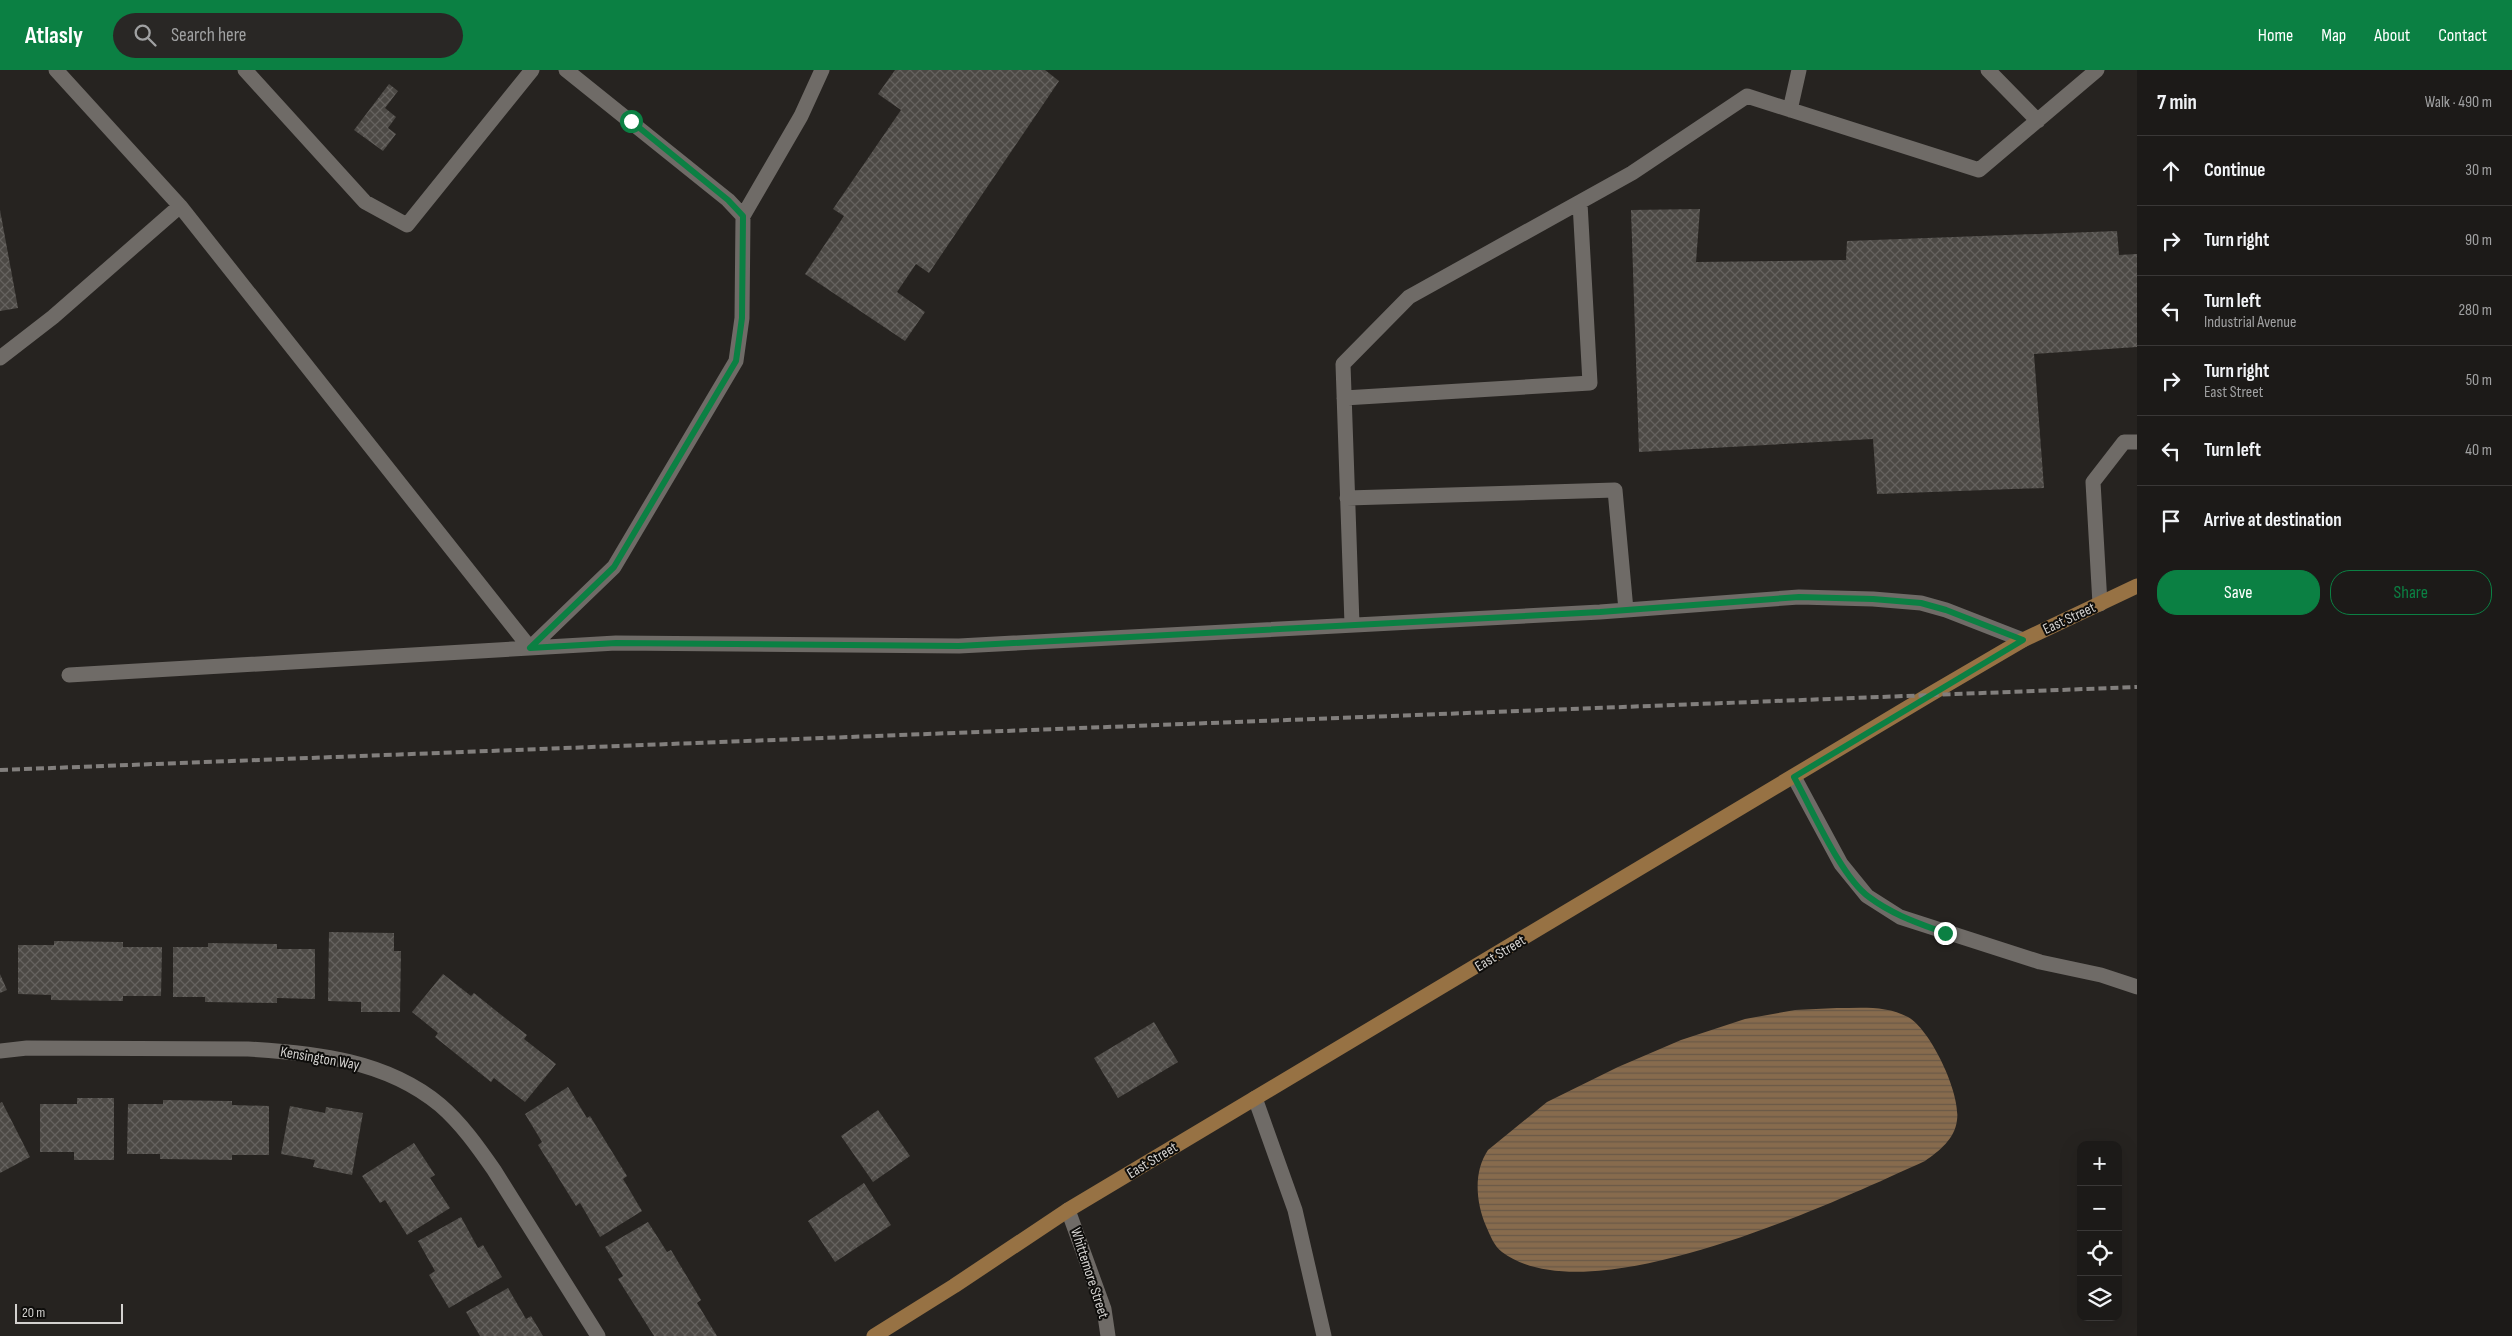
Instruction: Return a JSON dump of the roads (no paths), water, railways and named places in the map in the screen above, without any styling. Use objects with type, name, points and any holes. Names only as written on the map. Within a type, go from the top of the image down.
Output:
[{"type":"main road","name":"East Street","points":[[874,1336],[954,1286],[1068,1210],[2023,640],[2137,586]]},
{"type":"street","points":[[56,70],[180,206],[530,648]]},
{"type":"street","points":[[245,70],[365,202],[407,225],[532,70]]},
{"type":"street","points":[[566,70],[728,200],[743,216]]},
{"type":"street","points":[[530,648],[614,567],[736,361],[742,318],[743,216],[801,116],[822,70]]},
{"type":"street","points":[[1790,110],[1799,70]]},
{"type":"street","points":[[1988,70],[2038,121]]},
{"type":"street","points":[[1352,624],[1343,364],[1409,297],[1632,173],[1747,96],[1979,170],[2097,70]]},
{"type":"street","points":[[1344,398],[1590,383],[1580,203]]},
{"type":"street","points":[[0,358],[53,317],[180,206]]},
{"type":"street","points":[[2100,604],[2094,482],[2124,442],[2137,442]]},
{"type":"street","points":[[1348,498],[1615,490],[1626,610]]},
{"type":"street","points":[[69,676],[616,643],[959,646],[1626,610],[1799,597],[1921,603],[1946,610],[2023,640]]},
{"type":"street","points":[[1794,777],[1841,864],[1867,896],[1900,917],[2040,962],[2100,975],[2137,987]]},
{"type":"street","name":"Kensington Way","points":[[0,1051],[27,1048],[266,1050],[352,1061],[399,1079],[424,1093],[441,1106],[475,1144],[598,1336]]},
{"type":"street","points":[[1255,1098],[1295,1210],[1324,1336]]},
{"type":"street","name":"Whittemore Street","points":[[1068,1210],[1104,1309],[1108,1336]]},
{"type":"railway","points":[[0,770],[2137,687]]}]
